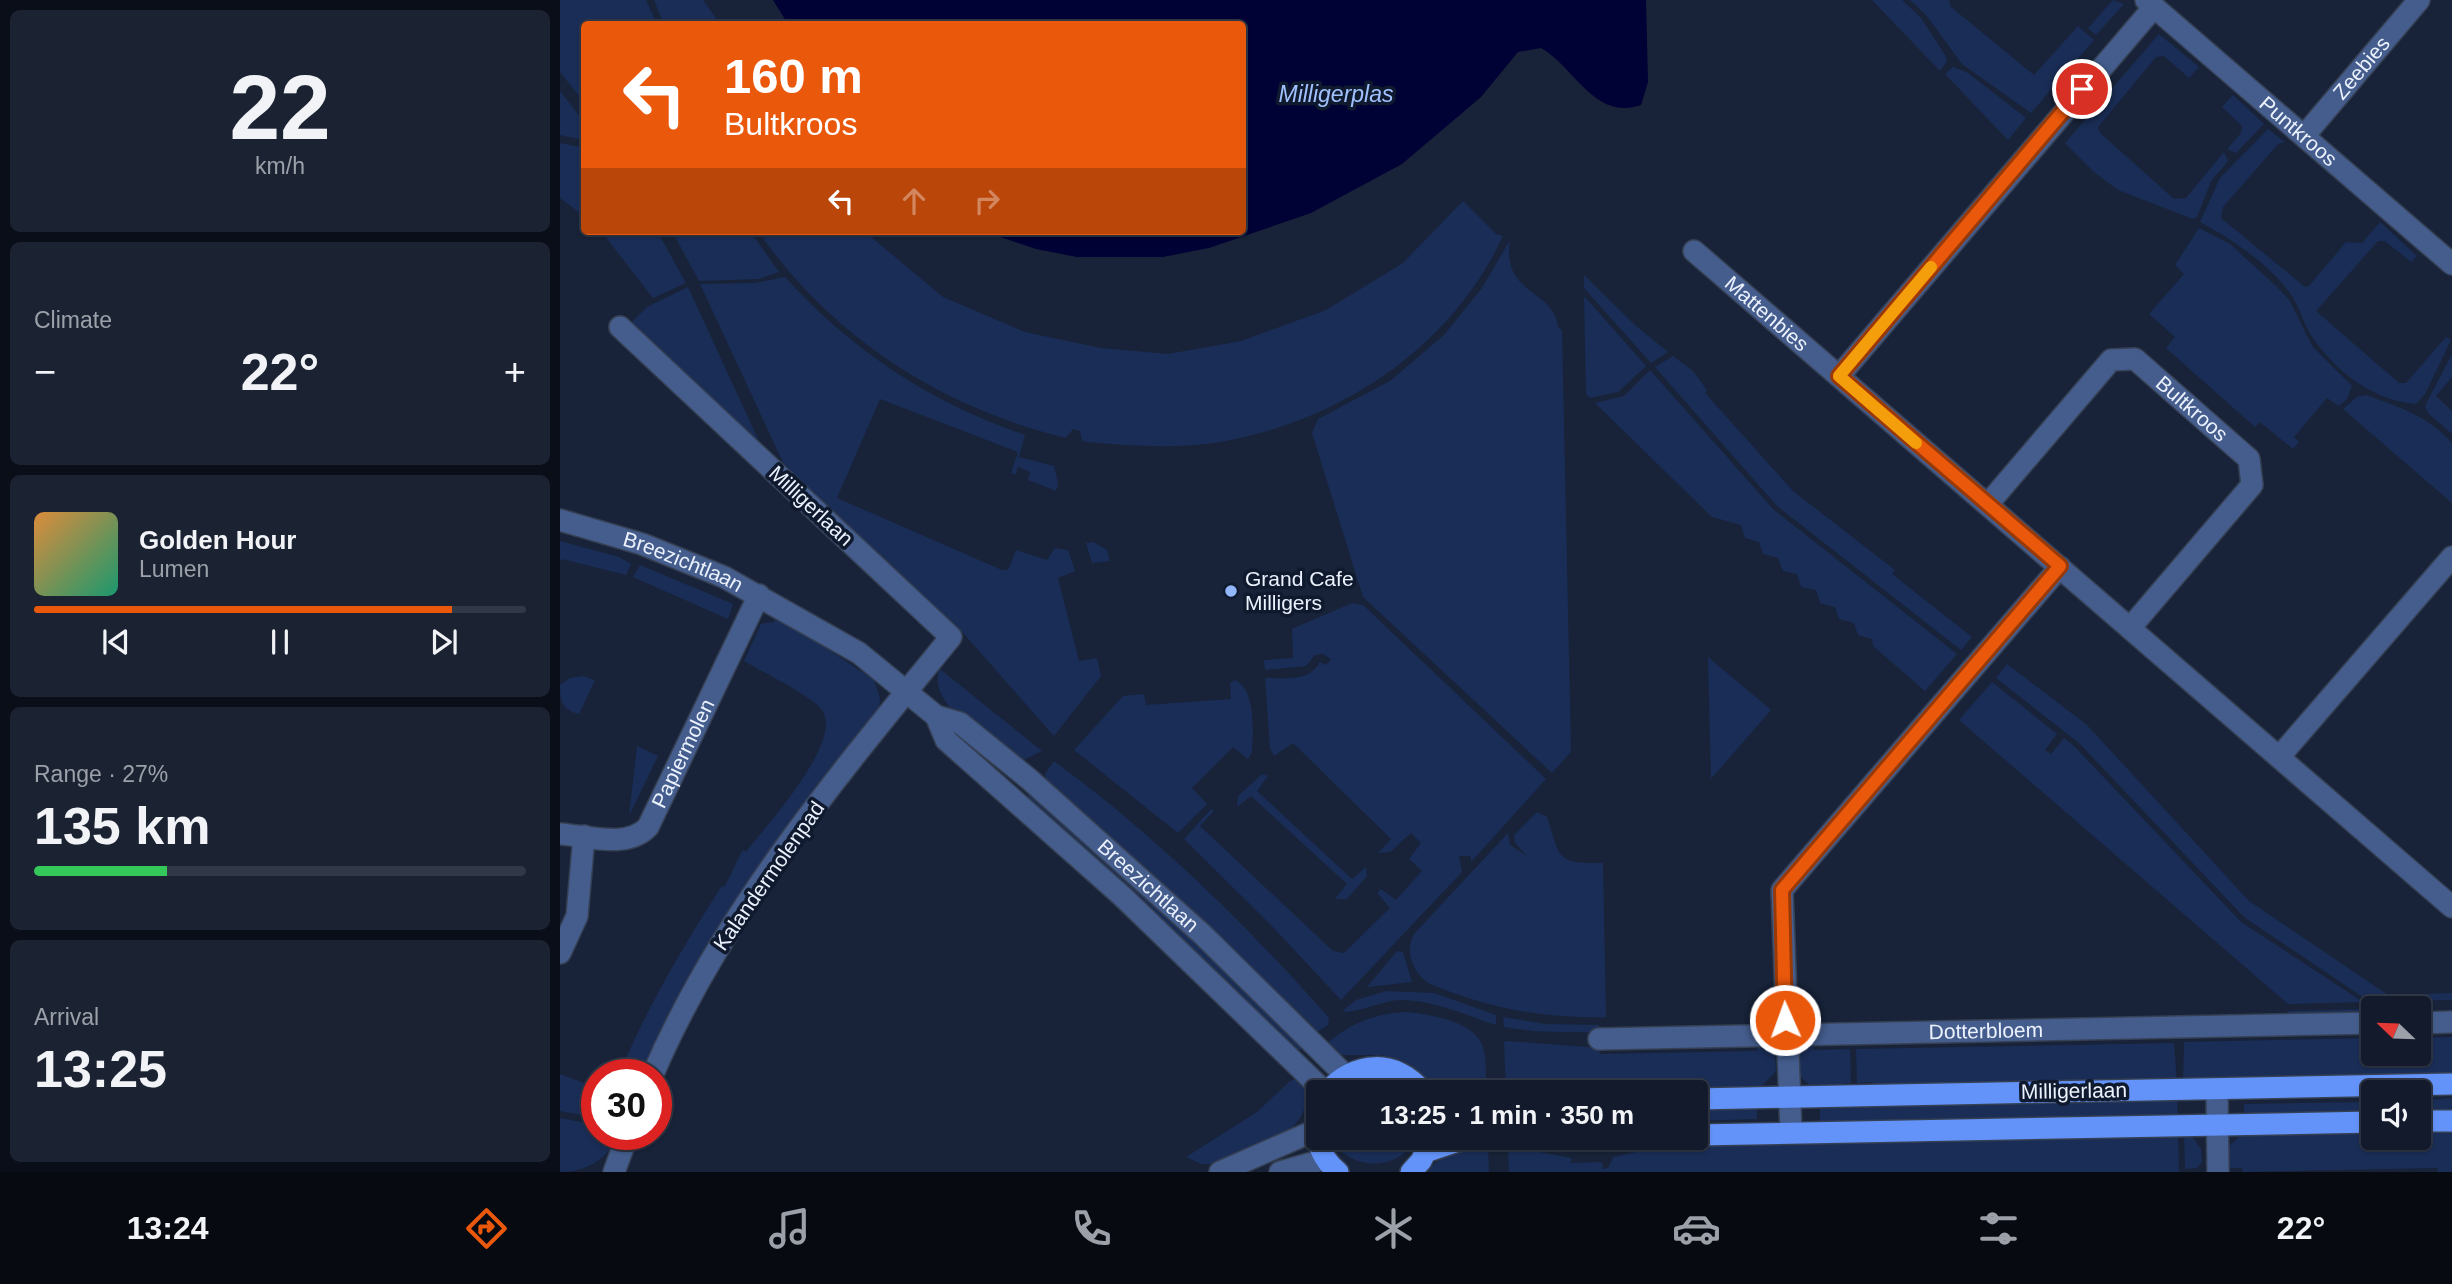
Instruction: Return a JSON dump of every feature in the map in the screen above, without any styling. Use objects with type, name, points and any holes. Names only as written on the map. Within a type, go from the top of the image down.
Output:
[{"type":"main road","points":[[1339,1080],[1357,1070],[1383,1068],[1410,1080]]},
{"type":"main road","name":"Milligerlaan","points":[[1708,1099],[2452,1084]]},
{"type":"main road","points":[[2431,1121],[2452,1121]]},
{"type":"main road","name":"Milligerlaan","points":[[1708,1135],[2361,1122]]},
{"type":"main road","points":[[1411,1172],[1426,1150]]},
{"type":"street","name":"Zeebies","points":[[2304,136],[2419,0]]},
{"type":"street","name":"Puntkroos","points":[[2150,3],[2452,264]]},
{"type":"street","points":[[2150,3],[1839,376],[2452,907]]},
{"type":"street","name":"Mattenbies","points":[[1694,251],[1839,376]]},
{"type":"street","name":"Milligerlaan","points":[[620,327],[951,637],[908,692]]},
{"type":"street","name":"Bultkroos","points":[[1988,504],[2111,360],[2135,359],[2249,459],[2252,485],[2130,628]]},
{"type":"street","name":"Breezichtlaan","points":[[560,520],[642,544],[724,577],[859,653],[936,716],[960,723],[1029,779],[1202,934],[1345,1075]]},
{"type":"street","points":[[2280,756],[2452,557]]},
{"type":"street","points":[[1791,1132],[1785,1035],[1782,890],[2060,566]]},
{"type":"street","name":"Papiermolen","points":[[560,834],[626,840],[638,837],[648,827],[759,595]]},
{"type":"street","name":"Kalandermolenpad","points":[[660,1059],[685,1007],[738,918],[863,743],[908,692]]},
{"type":"street","name":"Breezichtlaan","points":[[936,716],[946,740],[1122,896],[1314,1080]]},
{"type":"street","points":[[560,953],[577,916],[584,836]]},
{"type":"street","points":[[2431,1023],[2452,1022]]},
{"type":"street","name":"Dotterbloem","points":[[1599,1039],[2361,1023]]},
{"type":"street","points":[[2217,1088],[2218,1172]]},
{"type":"street","points":[[1220,1172],[1306,1127]]},
{"type":"street","points":[[614,1172],[622,1150]]},
{"type":"street","points":[[1280,1172],[1332,1166]]},
{"type":"shaded area","points":[[560,0],[646,0],[656,21],[581,21],[581,98],[560,72]]},
{"type":"shaded area","points":[[654,0],[703,0],[718,21],[663,21]]},
{"type":"shaded area","points":[[1872,0],[1902,0],[1921,18],[1945,55],[1947,61],[1940,71]]},
{"type":"shaded area","points":[[1910,0],[1949,0],[1951,7],[2034,75],[2078,26],[2094,40],[2031,113],[1962,64],[1926,15]]},
{"type":"shaded area","points":[[2113,0],[2124,4],[2096,35],[2088,28]]},
{"type":"shaded area","points":[[2159,34],[2199,67],[2189,78],[2164,56],[2156,57],[2098,127],[2100,133],[2174,199],[2186,198],[2224,152],[2228,161],[2211,181],[2197,217],[2193,219],[2118,190],[2094,172],[2065,143]]},
{"type":"shaded area","points":[[1953,67],[1968,73],[2026,118],[2008,140],[1945,74]]},
{"type":"shaded area","points":[[560,91],[581,118],[581,139],[560,135]]},
{"type":"shaded area","points":[[2233,95],[2264,124],[2236,153],[2227,149],[2241,133],[2242,126],[2222,107]]},
{"type":"shaded area","points":[[2268,129],[2285,142],[2278,144],[2223,207],[2221,218],[2305,287],[2309,286],[2346,242],[2362,243],[2380,222],[2417,256],[2411,262],[2385,241],[2378,241],[2316,311],[2399,383],[2406,383],[2446,337],[2451,340],[2425,394],[2416,404],[2385,397],[2343,371],[2320,348],[2292,296],[2273,273],[2238,245],[2200,222],[2220,178]]},
{"type":"shaded area","points":[[560,143],[581,147],[581,214],[560,198]]},
{"type":"shaded area","points":[[1463,201],[1496,234],[1503,236],[1481,276],[1454,312],[1423,345],[1387,373],[1349,397],[1308,417],[1265,432],[1187,446],[1137,446],[1082,441],[1080,431],[1073,429],[1066,438],[1020,425],[933,387],[893,363],[819,304],[761,235],[869,235],[943,297],[1025,332],[1101,348],[1168,354],[1241,341],[1326,310],[1403,263]]},
{"type":"shaded area","points":[[2199,228],[2230,244],[2276,286],[2290,301],[2312,346],[2352,386],[2347,399],[2339,406],[2327,398],[2294,437],[2299,442],[2293,449],[2260,422],[2255,427],[2166,348],[2175,337],[2149,314],[2184,274],[2175,265]]},
{"type":"shaded area","points":[[604,235],[659,235],[686,283],[653,298]]},
{"type":"shaded area","points":[[674,235],[753,235],[779,272],[758,279],[699,281]]},
{"type":"shaded area","points":[[1510,240],[1509,258],[1513,272],[1520,282],[1548,305],[1562,330],[1571,752],[1552,773],[1363,597],[1312,433],[1318,419],[1390,381],[1444,335],[1482,288]]},
{"type":"shaded area","points":[[1584,275],[1636,326],[1668,352],[1651,363],[1584,288]]},
{"type":"shaded area","points":[[785,277],[838,328],[895,372],[957,407],[1025,435],[1019,457],[1054,466],[1058,483],[1056,491],[1028,480],[1030,472],[1018,467],[1015,475],[1011,473],[1018,452],[880,399],[837,498],[1002,570],[1008,570],[1016,550],[1047,560],[1055,548],[1068,550],[1075,571],[1058,578],[1079,661],[1097,658],[1101,676],[1054,736],[957,626],[788,473],[700,284],[755,283]]},
{"type":"shaded area","points":[[688,287],[763,450],[630,324],[647,307]]},
{"type":"shaded area","points":[[1584,296],[1646,366],[1618,392],[1590,398],[1586,394]]},
{"type":"shaded area","points":[[2452,354],[2452,377],[2436,396],[2452,411],[2452,434],[2428,413],[2425,406]]},
{"type":"shaded area","points":[[1673,356],[1693,371],[1707,390],[1705,393],[1793,491],[1895,570],[1892,574],[1972,637],[1961,650],[1777,506],[1655,367]]},
{"type":"shaded area","points":[[1650,370],[1773,509],[1957,654],[1925,691],[1873,646],[1872,639],[1858,635],[1854,623],[1839,619],[1835,607],[1820,603],[1816,590],[1801,587],[1797,574],[1783,571],[1778,558],[1763,554],[1759,542],[1745,538],[1741,525],[1712,517],[1595,403],[1624,396]]},
{"type":"shaded area","points":[[2366,395],[2423,419],[2452,443],[2452,503],[2343,409],[2357,397]]},
{"type":"shaded area","points":[[560,541],[619,557],[631,564],[626,575],[562,559],[560,561]]},
{"type":"shaded area","points":[[1093,542],[1107,550],[1110,561],[1092,563],[1086,543]]},
{"type":"shaded area","points":[[640,565],[733,604],[728,619],[633,577]]},
{"type":"shaded area","points":[[1352,603],[1363,605],[1546,779],[1471,862],[1471,856],[1459,856],[1462,872],[1341,1000],[1271,925],[1184,839],[1211,809],[1214,811],[1200,826],[1333,951],[1344,953],[1390,908],[1377,893],[1381,889],[1396,900],[1422,871],[1409,859],[1421,843],[1411,833],[1390,852],[1378,853],[1391,839],[1293,743],[1274,756],[1270,748],[1265,678],[1303,676],[1310,673],[1320,662],[1326,665],[1331,659],[1323,654],[1315,655],[1306,666],[1265,670],[1264,660],[1293,658],[1292,629]]},
{"type":"shaded area","points":[[777,615],[874,680],[880,698],[879,710],[659,1039],[649,1059],[626,1059],[666,979],[721,887],[725,886],[741,853],[743,850],[746,852],[785,804],[813,762],[822,742],[826,724],[822,710],[797,691],[744,661],[761,624],[774,622]]},
{"type":"shaded area","points":[[1708,657],[1771,710],[1711,779],[1711,778]]},
{"type":"shaded area","points":[[2007,664],[2087,725],[2249,901],[2388,995],[2452,993],[2452,1000],[2431,1001],[2431,996],[2361,996],[2244,917],[2079,743],[1996,678]]},
{"type":"shaded area","points":[[940,669],[1042,751],[1017,763],[978,734],[951,709],[942,695],[938,682]]},
{"type":"shaded area","points":[[583,676],[595,680],[579,714],[563,704],[560,685],[570,678]]},
{"type":"shaded area","points":[[1235,680],[1247,692],[1250,701],[1253,723],[1252,752],[1248,759],[1233,747],[1192,788],[1207,804],[1178,833],[1074,750],[1123,696],[1144,694],[1146,705],[1231,699],[1230,683]]},
{"type":"shaded area","points":[[1992,682],[2057,734],[2045,750],[2051,754],[2064,738],[2075,747],[2241,922],[2361,1002],[2288,1004],[1959,720]]},
{"type":"shaded area","points":[[637,746],[658,756],[629,816]]},
{"type":"shaded area","points":[[1054,761],[1128,819],[1198,882],[1265,948],[1329,1018],[1328,1025],[1317,1032],[1046,786],[1045,774]]},
{"type":"shaded area","points":[[1262,774],[1268,776],[1257,791],[1352,879],[1366,867],[1367,876],[1347,899],[1335,899],[1347,884],[1251,796],[1237,807],[1238,796]]},
{"type":"shaded area","points":[[1030,793],[1145,892],[1301,1044],[1300,1052],[1296,1053],[1026,798]]},
{"type":"shaded area","points":[[1537,812],[1547,817],[1562,856],[1576,862],[1603,863],[1606,1017],[1538,1014],[1473,1000],[1430,984],[1419,974],[1412,962],[1410,948],[1414,934],[1508,833],[1510,845],[1527,856],[1515,843],[1514,835]]},
{"type":"shaded area","points":[[1397,951],[1403,952],[1412,982],[1367,987]]},
{"type":"shaded area","points":[[1386,991],[1434,993],[1496,1015],[1496,1025],[1425,1002],[1400,1000],[1342,1011],[1356,1000]]},
{"type":"shaded area","points":[[2361,1009],[2361,1016],[2287,1018],[2288,1011]]},
{"type":"shaded area","points":[[1405,1012],[1424,1014],[1467,1028],[1481,1042],[1485,1054],[1486,1080],[1427,1080],[1405,1062],[1381,1055],[1340,1055],[1325,1045],[1362,1021]]},
{"type":"shaded area","points":[[1503,1017],[1545,1024],[1599,1025],[1599,1032],[1516,1029],[1504,1027]]},
{"type":"shaded area","points":[[2452,1037],[2452,1078],[2183,1083],[2184,1042],[2361,1038],[2361,1066],[2431,1066],[2431,1038]]},
{"type":"shaded area","points":[[1504,1042],[1599,1048],[1600,1054],[1757,1051],[1757,1044],[1769,1048],[1775,1056],[1776,1071],[1759,1089],[1708,1090],[1708,1080],[1506,1080]]},
{"type":"shaded area","points":[[1813,1043],[1814,1050],[1850,1049],[1851,1083],[1846,1083],[1845,1090],[1813,1088],[1793,1070],[1798,1048]]},
{"type":"shaded area","points":[[2174,1043],[2177,1084],[1873,1090],[1873,1082],[1857,1083],[1856,1049]]},
{"type":"shaded area","points":[[560,1074],[581,1082],[581,1115],[560,1111]]},
{"type":"shaded area","points":[[1297,1079],[1304,1084],[1306,1101],[1301,1116],[1277,1139],[1244,1155],[1212,1164],[1201,1164],[1186,1157],[1257,1112],[1290,1081]]},
{"type":"shaded area","points":[[2177,1096],[2178,1120],[1820,1128],[1820,1103]]},
{"type":"shaded area","points":[[2452,1098],[2452,1115],[2431,1115],[2431,1100]]},
{"type":"shaded area","points":[[2361,1102],[2361,1116],[2244,1119],[2244,1104]]},
{"type":"shaded area","points":[[1757,1104],[1757,1119],[1708,1121],[1708,1106]]},
{"type":"shaded area","points":[[560,1118],[581,1122],[581,1150],[609,1150],[588,1167],[560,1172]]},
{"type":"shaded area","points":[[2431,1127],[2452,1127],[2452,1172],[2438,1172],[2437,1168],[2243,1172],[2242,1168],[2230,1168],[2227,1148],[2242,1134],[2361,1129],[2361,1150],[2431,1150]]},
{"type":"shaded area","points":[[2178,1133],[2179,1172],[1509,1172],[1508,1150],[1529,1150],[1571,1158],[1571,1163],[1602,1162],[1603,1169],[1608,1168],[1613,1157],[1646,1150],[1708,1150],[1708,1142]]},
{"type":"shaded area","points":[[2184,1135],[2191,1135],[2201,1149],[2202,1162],[2197,1168],[2185,1169]]},
{"type":"shaded area","points":[[1341,1150],[1407,1150],[1387,1162],[1361,1162]]},
{"type":"shaded area","points":[[1451,1150],[1488,1150],[1489,1172],[1425,1172]]},
{"type":"water","name":"Milligerplas","points":[[773,0],[1646,0],[1648,82],[1641,105],[1625,108],[1610,106],[1586,90],[1541,48],[1518,52],[1481,97],[1402,164],[1311,213],[1209,248],[1163,257],[1077,257],[1036,249],[995,235],[1246,235],[1246,21],[786,21]]},
{"type":"slow traffic","points":[[1916,443],[1839,376],[1931,267]]},
{"type":"place","name":"Grand Cafe Milligers","points":[[1231,591]]},
{"type":"route","points":[[1785,1020],[1782,890],[2060,566],[1839,376],[2082,89]]}]
